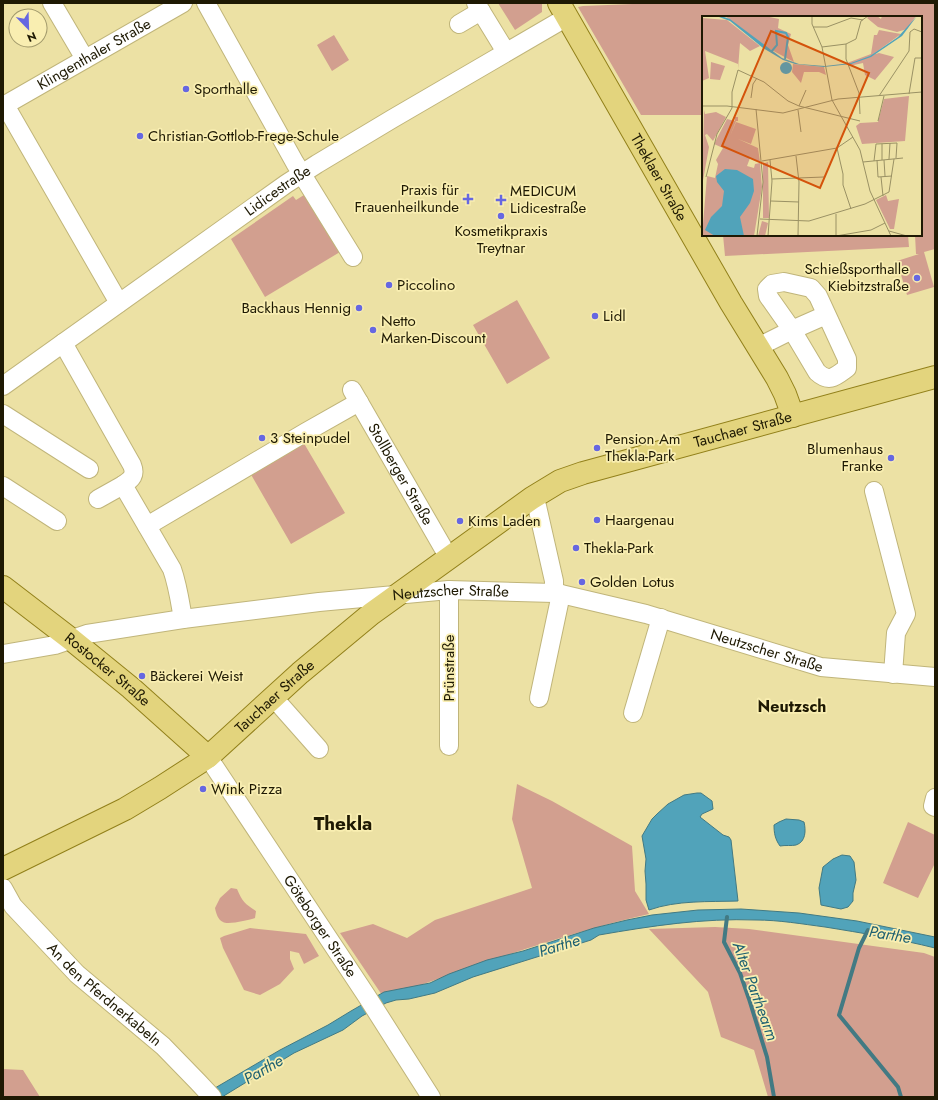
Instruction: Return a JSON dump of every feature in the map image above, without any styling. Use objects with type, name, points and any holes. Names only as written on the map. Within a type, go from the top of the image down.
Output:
[{"type":"main road","name":"Theklaer Straße","points":[[563,10],[731,303],[777,378],[793,416]]},
{"type":"main road","name":"Tauchaer Straße","points":[[3,869],[125,809],[208,757],[341,638],[371,614],[532,498],[560,481],[583,473],[935,377]]},
{"type":"main road","name":"Rostocker Straße","points":[[3,587],[72,640],[144,700],[208,757]]},
{"type":"street","points":[[52,3],[85,59]]},
{"type":"street","name":"Klingenthaler Straße","points":[[119,303],[5,105],[184,3]]},
{"type":"street","points":[[206,3],[302,174],[353,256]]},
{"type":"street","points":[[459,24],[478,7],[506,52]]},
{"type":"street","name":"Lidicestraße","points":[[3,386],[302,174],[506,52],[563,10]]},
{"type":"street","points":[[784,282],[811,288],[818,296],[847,359],[847,368],[838,375],[830,378],[822,377],[817,372],[792,330],[768,296],[767,289],[772,284],[784,282]]},
{"type":"street","points":[[758,347],[826,315]]},
{"type":"street","points":[[63,343],[132,464],[134,471],[132,478],[123,485],[98,499]]},
{"type":"street","name":"Stollberger Straße","points":[[147,526],[306,432],[355,396],[449,558]]},
{"type":"street","points":[[3,414],[89,470]]},
{"type":"street","points":[[123,485],[172,569],[180,594],[183,619]]},
{"type":"street","points":[[3,486],[57,520]]},
{"type":"street","points":[[874,491],[906,614],[896,633],[893,674]]},
{"type":"street","points":[[532,498],[537,506],[557,594],[539,698]]},
{"type":"street","name":"Neutzscher Straße","points":[[3,654],[55,645],[87,634],[183,619],[319,602],[449,590],[557,594],[633,610],[821,666],[935,678]]},
{"type":"street","name":"Prünstraße","points":[[449,590],[449,746]]},
{"type":"street","points":[[633,713],[661,618]]},
{"type":"street","points":[[274,697],[318,749]]},
{"type":"street","name":"Göteborger Straße","points":[[208,757],[431,1097]]},
{"type":"street","points":[[935,798],[933,806],[935,807]]},
{"type":"street","name":"An den Pferdnerkabeln","points":[[3,888],[13,906],[77,974],[163,1046],[212,1097]]},
{"type":"shaded area","points":[[498,3],[542,3],[542,12],[515,30]]},
{"type":"shaded area","points":[[657,3],[935,3],[935,249],[924,252],[934,287],[907,295],[897,261],[919,254],[916,254],[915,236],[922,236],[922,16],[702,16],[702,115],[641,115],[578,7]]},
{"type":"shaded area","points":[[334,35],[349,60],[332,71],[317,45]]},
{"type":"shaded area","points":[[304,195],[340,252],[265,297],[231,239],[293,196],[296,200]]},
{"type":"shaded area","points":[[723,236],[908,236],[909,247],[725,256]]},
{"type":"shaded area","points":[[517,300],[550,358],[507,384],[473,325]]},
{"type":"shaded area","points":[[302,440],[345,513],[291,544],[249,471]]},
{"type":"shaded area","points":[[517,784],[552,801],[632,846],[635,891],[649,914],[615,922],[548,942],[384,998],[340,933],[373,924],[407,938],[435,920],[532,888],[512,819]]},
{"type":"shaded area","points":[[908,822],[935,835],[935,863],[918,898],[883,883]]},
{"type":"shaded area","points":[[231,888],[237,889],[244,902],[256,911],[255,918],[229,923],[220,920],[215,908],[220,898]]},
{"type":"shaded area","points":[[715,927],[749,929],[924,953],[935,957],[935,1097],[768,1097],[754,1050],[721,1037],[708,992],[649,929]]},
{"type":"shaded area","points":[[250,928],[306,934],[319,956],[304,964],[299,953],[290,951],[290,959],[294,969],[280,984],[260,995],[244,990],[223,948],[220,938]]},
{"type":"shaded area","points":[[3,1069],[23,1070],[40,1097],[3,1097]]},
{"type":"water","points":[[701,793],[712,801],[713,809],[702,814],[700,817],[723,835],[729,837],[731,840],[738,901],[682,903],[649,910],[646,900],[646,859],[642,836],[652,819],[668,804],[684,795]]},
{"type":"water","points":[[786,819],[804,822],[804,835],[802,841],[799,843],[780,846],[775,836],[774,825]]},
{"type":"water","points":[[842,855],[850,856],[854,862],[856,880],[853,901],[848,907],[841,909],[821,905],[819,888],[823,867],[833,859]]},
{"type":"water","name":"Parthe","points":[[741,909],[799,913],[857,921],[935,937],[935,948],[839,929],[765,920],[697,921],[599,935],[591,940],[473,977],[435,993],[386,1003],[362,1016],[343,1030],[294,1053],[222,1097],[202,1097],[280,1050],[328,1025],[384,992],[430,983],[449,974],[487,960],[523,951],[594,928],[627,920],[652,915],[698,910]]},
{"type":"waterway","name":"Alter Parthearm","points":[[727,917],[724,942],[740,973],[749,999],[767,1057],[774,1097]]},
{"type":"waterway","name":"Alter Parthearm","points":[[868,930],[859,948],[839,1015],[898,1087],[901,1097]]},
{"type":"place","name":"Sporthalle","points":[[186,89]]},
{"type":"place","name":"Christian-Gottlob-Frege-Schule","points":[[140,136]]},
{"type":"place","name":"Praxis für Frauenheilkunde","points":[[468,199]]},
{"type":"place","name":"MEDICUM Lidicestraße","points":[[501,200]]},
{"type":"place","name":"Kosmetikpraxis Treytnar","points":[[501,216]]},
{"type":"place","name":"Schießsporthalle Kiebitzstraße","points":[[917,278]]},
{"type":"place","name":"Piccolino","points":[[389,285]]},
{"type":"place","name":"Backhaus Hennig","points":[[359,308]]},
{"type":"place","name":"Lidl","points":[[595,316]]},
{"type":"place","name":"Netto Marken-Discount","points":[[373,330]]},
{"type":"place","name":"3 Steinpudel","points":[[262,438]]},
{"type":"place","name":"Pension Am Thekla-Park","points":[[597,448]]},
{"type":"place","name":"Blumenhaus Franke","points":[[891,458]]},
{"type":"place","name":"Haargenau","points":[[597,520]]},
{"type":"place","name":"Kims Laden","points":[[460,521]]},
{"type":"place","name":"Thekla-Park","points":[[576,548]]},
{"type":"place","name":"Golden Lotus","points":[[582,582]]},
{"type":"place","name":"Bäckerei Weist","points":[[142,676]]},
{"type":"place","name":"Wink Pizza","points":[[203,789]]},
{"type":"district","name":"Neutzsch","points":[[792,706]]},
{"type":"district","name":"Thekla","points":[[343,823]]}]
